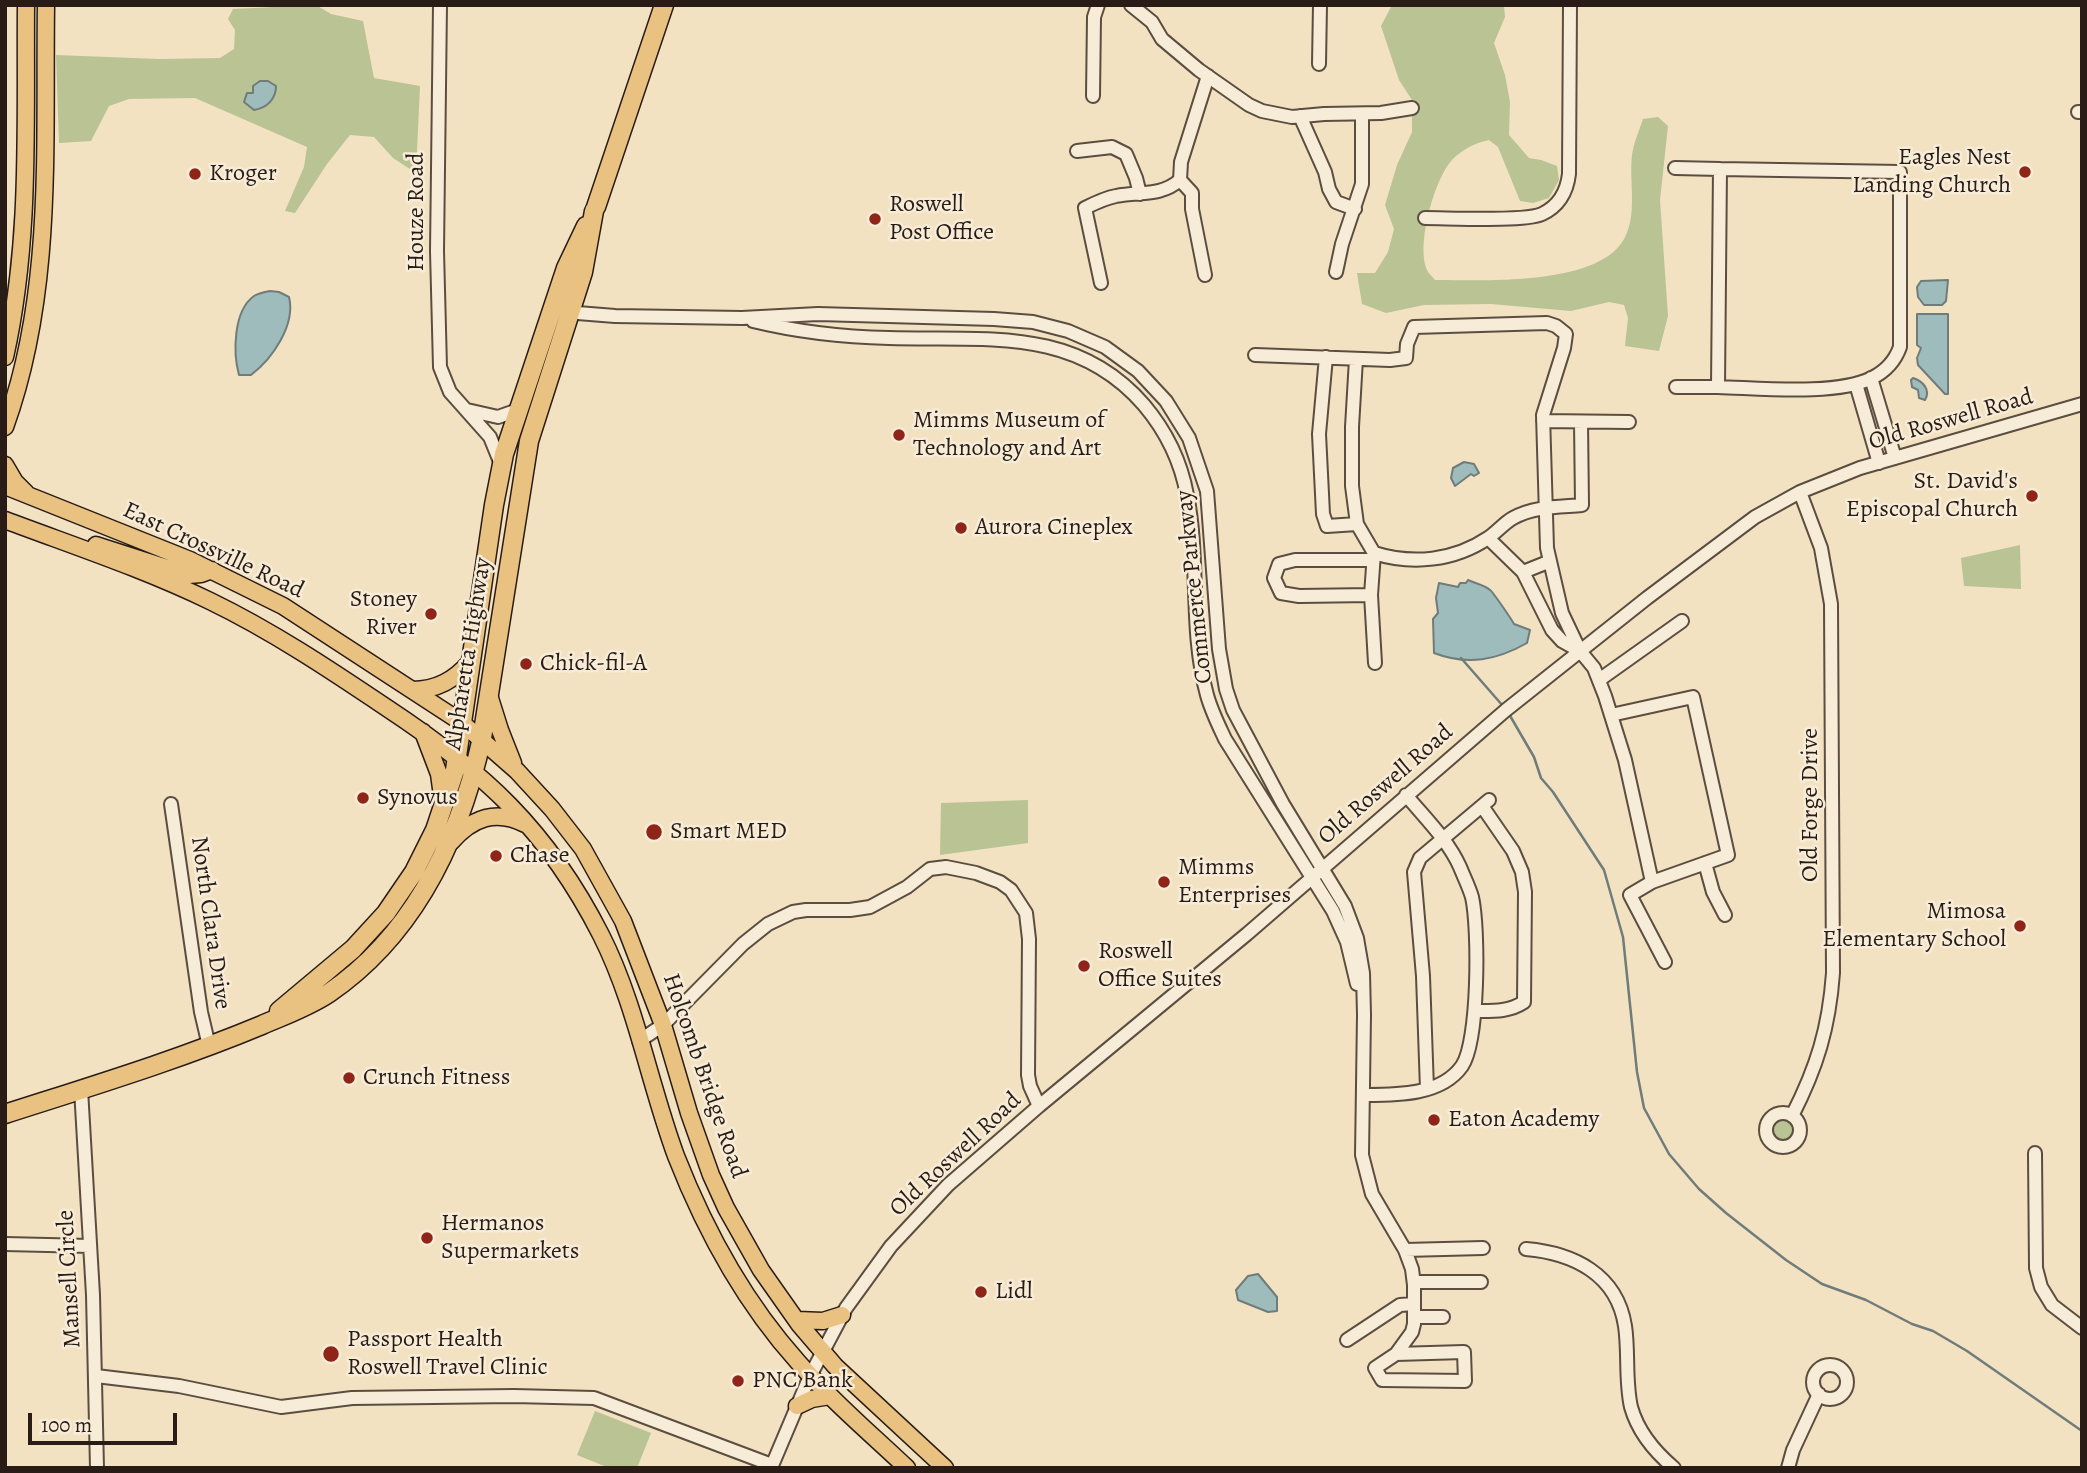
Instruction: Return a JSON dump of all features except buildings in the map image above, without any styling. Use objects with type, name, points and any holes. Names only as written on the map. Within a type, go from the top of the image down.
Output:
[{"type":"highway","name":"Alpharetta Highway","points":[[5,1114],[209,1046],[313,1003],[366,962],[400,924],[435,873],[451,842],[475,771],[529,441],[572,253],[595,209],[664,5]]},
{"type":"highway","name":"Alpharetta Highway","points":[[262,1024],[339,962],[370,932],[401,893],[425,852],[444,809],[457,756],[501,465],[518,410],[560,312]]},
{"type":"highway","points":[[330,992],[332,976],[339,962]]},
{"type":"main road","points":[[5,357],[18,293],[23,235],[26,5]]},
{"type":"main road","points":[[5,427],[32,328],[42,253],[46,5]]},
{"type":"main road","points":[[5,465],[28,495]]},
{"type":"main road","name":"East Crossville Road","points":[[5,486],[212,570],[297,614],[461,722]]},
{"type":"main road","name":"East Crossville Road","points":[[5,520],[173,584],[239,616],[308,655],[457,756]]},
{"type":"main road","points":[[69,543],[100,545],[189,575],[212,570]]},
{"type":"main road","points":[[412,690],[439,686],[458,675],[470,662]]},
{"type":"main road","points":[[489,694],[499,730],[517,771]]},
{"type":"main road","name":"Holcomb Bridge Road","points":[[461,722],[517,771],[567,828],[597,871],[635,946],[663,1025],[689,1113],[718,1191],[761,1270],[797,1320],[840,1371],[945,1468]]},
{"type":"main road","points":[[423,732],[439,774],[444,809]]},
{"type":"main road","name":"Holcomb Bridge Road","points":[[457,756],[530,827],[559,864],[600,932],[621,981],[675,1153],[704,1220],[759,1313],[810,1376],[907,1468]]},
{"type":"main road","points":[[451,842],[471,824],[492,816],[508,817],[530,827]]},
{"type":"main road","points":[[797,1320],[823,1321],[842,1315]]},
{"type":"main road","points":[[797,1406],[812,1399],[830,1396]]},
{"type":"street","name":"Houze Road","points":[[440,5],[437,206],[439,354],[446,386],[490,437],[501,465]]},
{"type":"street","points":[[1093,96],[1094,17],[1098,5]]},
{"type":"street","points":[[1131,5],[1152,22],[1162,39],[1208,76],[1262,111],[1300,116],[1362,114],[1412,108]]},
{"type":"street","points":[[1319,64],[1320,5]]},
{"type":"street","points":[[1425,218],[1532,217],[1551,208],[1563,194],[1569,174],[1570,5]]},
{"type":"street","points":[[1205,275],[1192,209],[1192,194],[1180,180],[1181,162],[1208,76]]},
{"type":"street","points":[[1336,272],[1342,244],[1355,209],[1363,169],[1362,114]]},
{"type":"street","points":[[1300,116],[1336,202],[1355,209]]},
{"type":"street","points":[[1077,151],[1112,148],[1126,154],[1140,194]]},
{"type":"street","points":[[1675,168],[1900,172],[1900,346],[1896,359],[1887,369],[1856,384],[1827,388],[1676,387]]},
{"type":"street","points":[[1718,387],[1720,169]]},
{"type":"street","points":[[1101,283],[1085,208],[1104,199],[1153,194],[1180,180]]},
{"type":"street","name":"Commerce Parkway","points":[[560,312],[742,318],[797,314],[1014,320],[1051,326],[1087,338],[1123,358],[1138,371],[1166,401],[1179,420],[1203,474],[1210,510],[1222,668],[1233,710],[1283,804],[1345,906],[1357,938],[1363,973],[1364,1015]]},
{"type":"street","name":"Commerce Parkway","points":[[742,318],[816,333],[889,338],[993,338],[1046,345],[1095,364],[1111,374],[1138,399],[1171,446],[1184,479],[1190,512],[1201,661],[1214,716],[1311,878],[1326,898],[1341,927],[1364,1015]]},
{"type":"street","points":[[1255,355],[1390,360],[1406,358],[1414,327],[1547,323],[1566,334],[1543,421],[1548,562],[1562,613],[1580,651],[1594,668],[1611,715],[1625,760],[1652,882]]},
{"type":"street","points":[[1325,357],[1319,434],[1323,514],[1327,526],[1357,524]]},
{"type":"street","points":[[1356,359],[1352,486],[1357,524],[1373,556],[1371,595],[1375,663]]},
{"type":"street","points":[[1871,379],[1895,458]]},
{"type":"street","points":[[1856,384],[1879,463]]},
{"type":"street","points":[[1863,409],[1879,404]]},
{"type":"street","name":"Old Roswell Road","points":[[772,1466],[810,1376],[842,1315],[874,1267],[948,1185],[1406,795],[1580,651],[1726,537],[1764,511],[1800,492],[1826,480],[1895,458],[2082,404]]},
{"type":"street","points":[[467,410],[498,417],[518,410]]},
{"type":"street","points":[[1543,421],[1629,422]]},
{"type":"street","points":[[1371,595],[1299,596],[1281,593],[1275,579],[1279,565],[1295,559],[1373,556],[1442,559],[1461,553],[1488,538],[1514,517],[1545,508],[1582,505],[1581,422]]},
{"type":"street","name":"Old Forge Drive","points":[[1792,1116],[1813,1074],[1824,1041],[1833,973],[1831,604],[1821,548],[1800,492]]},
{"type":"street","points":[[1488,538],[1523,572],[1552,630],[1562,641],[1580,651]]},
{"type":"street","points":[[1523,572],[1548,562]]},
{"type":"street","points":[[1599,680],[1682,621]]},
{"type":"street","points":[[1611,715],[1693,697],[1728,855],[1652,882],[1630,895],[1665,962]]},
{"type":"street","points":[[1363,1095],[1390,1095],[1427,1089],[1444,1081],[1462,1067],[1472,1045],[1475,1011],[1475,919],[1472,896],[1459,864],[1443,839],[1406,795]]},
{"type":"street","points":[[1427,1089],[1423,976],[1413,872],[1420,858],[1486,803],[1522,872],[1525,892],[1526,985],[1524,1002],[1515,1008],[1475,1011]]},
{"type":"street","name":"North Clara Drive","points":[[171,804],[201,1012],[209,1046]]},
{"type":"street","points":[[1705,863],[1713,892],[1725,915]]},
{"type":"street","points":[[639,1041],[663,1025],[749,939],[780,917],[806,910],[870,908],[937,867],[976,873],[1000,882],[1011,890],[1026,913],[1029,939],[1028,1074],[1033,1096],[1039,1106]]},
{"type":"street","points":[[1364,1015],[1362,1154],[1366,1175],[1380,1208],[1405,1250],[1414,1282],[1412,1332],[1396,1354],[1375,1368],[1382,1380],[1465,1381],[1464,1352],[1396,1354]]},
{"type":"street","name":"Mansell Circle","points":[[81,1089],[96,1376],[97,1468]]},
{"type":"street","points":[[2035,1153],[2036,1268],[2041,1287],[2052,1305],[2082,1328]]},
{"type":"street","points":[[5,1244],[90,1245]]},
{"type":"street","points":[[1405,1250],[1483,1248]]},
{"type":"street","points":[[1527,1249],[1553,1251],[1576,1260],[1595,1273],[1612,1291],[1625,1325],[1632,1407],[1644,1435],[1661,1457],[1674,1468]]},
{"type":"street","points":[[1414,1282],[1481,1282]]},
{"type":"street","points":[[1347,1340],[1400,1305],[1443,1317]]},
{"type":"street","points":[[96,1376],[179,1386],[281,1407],[352,1398],[594,1398],[772,1466]]},
{"type":"street","points":[[1788,1468],[1793,1450],[1819,1394]]},
{"type":"green space","points":[[316,5],[331,14],[363,21],[374,78],[420,86],[416,173],[393,158],[374,137],[350,135],[295,213],[285,211],[304,167],[307,147],[195,98],[129,99],[109,106],[91,141],[59,143],[56,55],[159,59],[220,58],[234,49],[235,30],[228,19],[233,9]]},
{"type":"green space","points":[[1392,5],[1504,5],[1505,17],[1494,43],[1505,75],[1510,102],[1509,135],[1529,158],[1557,166],[1559,180],[1549,198],[1533,203],[1520,201],[1498,147],[1489,140],[1456,156],[1448,165],[1437,187],[1425,234],[1425,262],[1428,272],[1435,280],[1540,277],[1594,264],[1613,252],[1626,235],[1629,226],[1632,206],[1632,155],[1643,119],[1658,117],[1668,126],[1660,200],[1668,316],[1659,351],[1625,346],[1628,318],[1624,305],[1609,302],[1571,311],[1491,304],[1424,305],[1386,313],[1362,304],[1357,273],[1375,273],[1388,252],[1394,229],[1385,205],[1397,165],[1412,132],[1412,100],[1399,80],[1381,26]]},
{"type":"green space","points":[[2020,545],[2021,589],[1964,586],[1961,558]]},
{"type":"green space","points":[[1028,800],[1028,843],[940,855],[941,803]]},
{"type":"green space","points":[[1783,1120],[1790,1123],[1793,1130],[1790,1137],[1783,1140],[1776,1137],[1773,1130],[1776,1123]]},
{"type":"green space","points":[[595,1411],[651,1433],[637,1468],[609,1468],[577,1455]]},
{"type":"water","points":[[260,81],[268,81],[276,86],[276,91],[270,102],[254,110],[244,102],[247,93],[253,93],[253,86]]},
{"type":"water","points":[[1948,280],[1946,301],[1942,305],[1924,305],[1918,297],[1917,287],[1921,281]]},
{"type":"water","points":[[270,291],[289,297],[286,330],[274,351],[259,368],[251,375],[239,375],[236,355],[238,322],[247,303],[254,296]]},
{"type":"water","points":[[1917,314],[1948,314],[1948,394],[1918,365],[1917,358],[1921,348],[1917,345]]},
{"type":"water","points":[[1913,378],[1925,386],[1925,400],[1919,398],[1918,390],[1912,387]]},
{"type":"water","points":[[1464,462],[1474,464],[1479,473],[1474,476],[1471,474],[1455,486],[1451,478],[1453,468]]},
{"type":"water","points":[[1468,580],[1488,588],[1514,624],[1530,630],[1527,643],[1505,654],[1482,659],[1459,659],[1434,653],[1433,619],[1438,613],[1436,598],[1439,583],[1458,587],[1460,583],[1466,583]]},
{"type":"water","points":[[1258,1274],[1277,1297],[1277,1311],[1268,1312],[1238,1300],[1236,1290],[1248,1276]]},
{"type":"waterway","points":[[1461,658],[1503,706]]},
{"type":"waterway","points":[[1509,714],[1534,757],[1541,778],[1604,870],[1623,937],[1637,1072],[1644,1108],[1669,1154],[1699,1189],[1786,1260],[1822,1284],[1866,1300],[1912,1324],[1933,1331],[1967,1351],[2082,1431]]},
{"type":"place","name":"Eagles Nest Landing Church","points":[[2025,172]]},
{"type":"place","name":"Kroger","points":[[195,174]]},
{"type":"place","name":"Roswell Post Office","points":[[875,219]]},
{"type":"place","name":"Mimms Museum of Technology and Art","points":[[899,435]]},
{"type":"place","name":"St. David's Episcopal Church","points":[[2032,496]]},
{"type":"place","name":"Aurora Cineplex","points":[[961,528]]},
{"type":"place","name":"Stoney River","points":[[431,614]]},
{"type":"place","name":"Chick-fil-A","points":[[526,664]]},
{"type":"place","name":"Synovus","points":[[363,798]]},
{"type":"place","name":"Smart MED","points":[[654,832]]},
{"type":"place","name":"Chase","points":[[496,856]]},
{"type":"place","name":"Mimms Enterprises","points":[[1164,882]]},
{"type":"place","name":"Mimosa Elementary School","points":[[2020,926]]},
{"type":"place","name":"Roswell Office Suites","points":[[1084,966]]},
{"type":"place","name":"Crunch Fitness","points":[[349,1078]]},
{"type":"place","name":"Eaton Academy","points":[[1434,1120]]},
{"type":"place","name":"Hermanos Supermarkets","points":[[427,1238]]},
{"type":"place","name":"Lidl","points":[[981,1292]]},
{"type":"place","name":"Passport Health Roswell Travel Clinic","points":[[331,1354]]},
{"type":"place","name":"PNC Bank","points":[[738,1381]]}]
